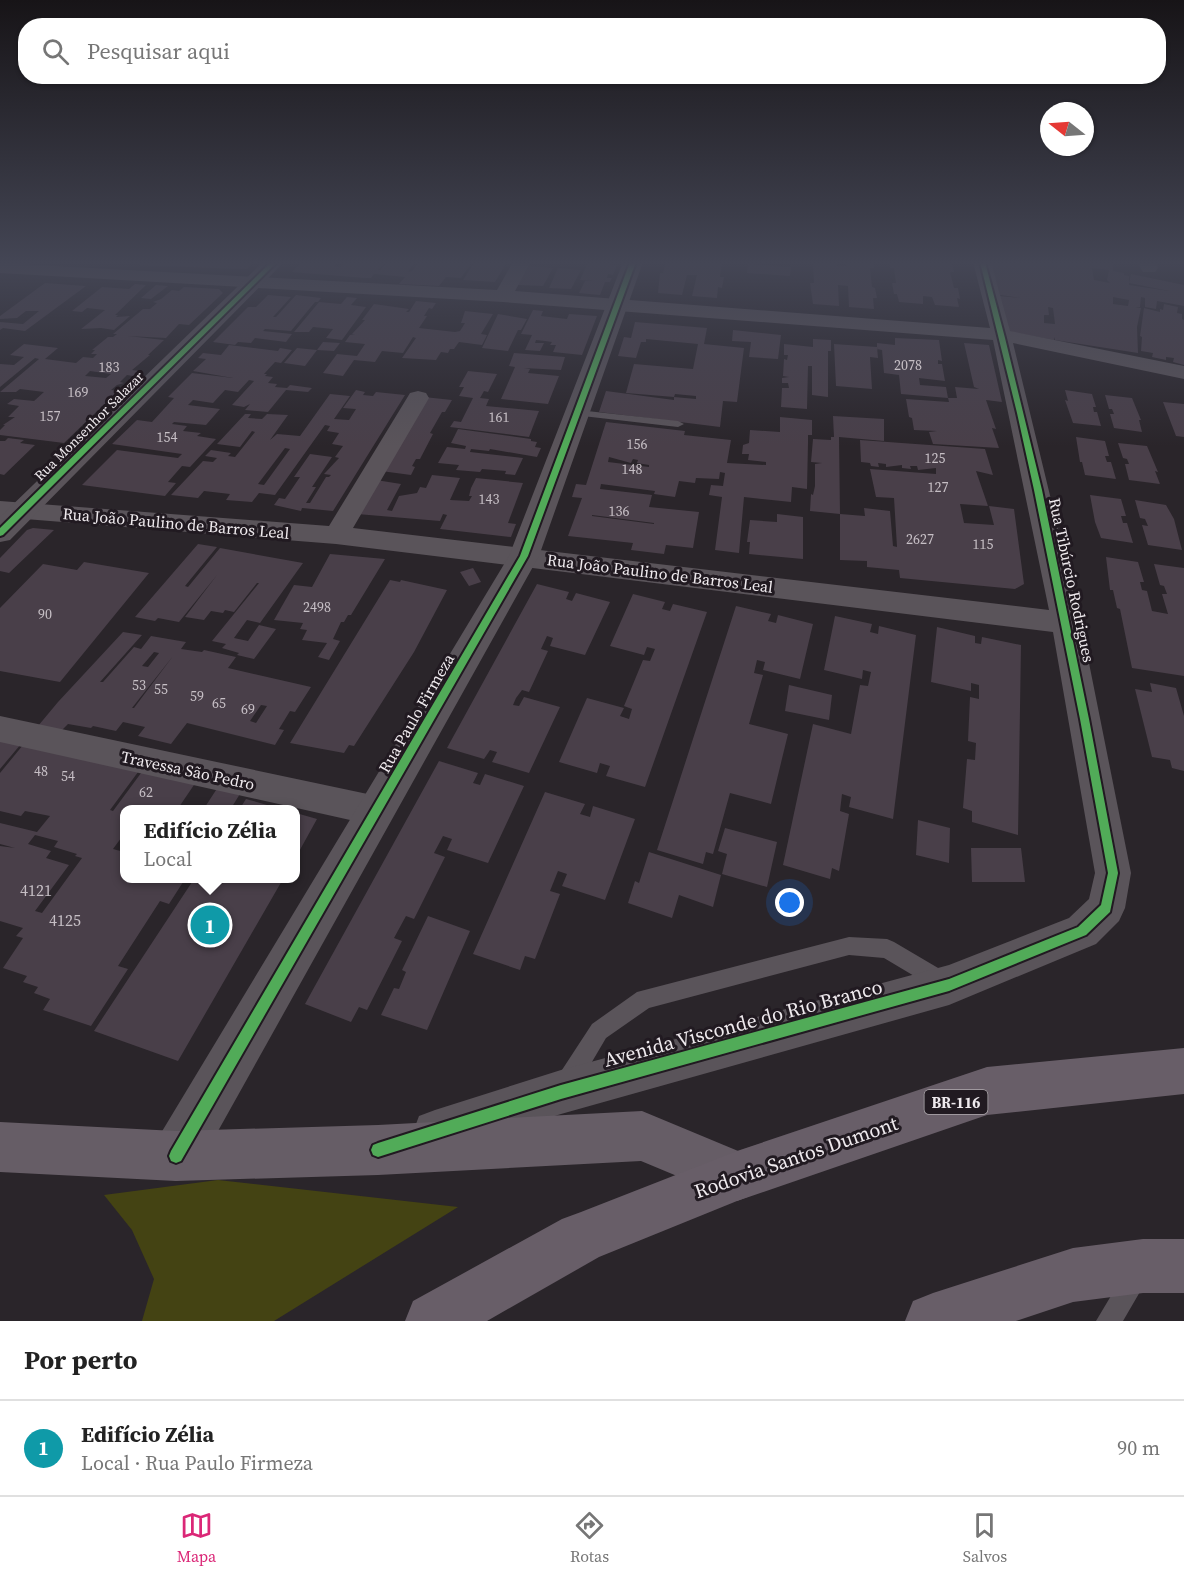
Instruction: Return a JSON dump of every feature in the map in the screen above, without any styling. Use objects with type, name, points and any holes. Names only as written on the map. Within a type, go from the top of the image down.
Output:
[{"type":"highway","name":"Rodovia Santos Dumont","points":[[433,1321],[581,1238],[737,1176],[987,1091],[1184,1071]]},
{"type":"highway","points":[[933,1321],[1073,1275],[1164,1266]]},
{"type":"main road","name":"Avenida Visconde do Rio Branco","points":[[0,1147],[176,1156],[378,1150],[642,1136],[737,1176]]},
{"type":"street","name":"Rua Monsenhor Salazar","points":[[0,533],[12,510],[209,324]]},
{"type":"street","name":"Rua Paulo Firmeza","points":[[176,1156],[524,556],[611,324]]},
{"type":"street","points":[[852,324],[1002,335],[1184,373]]},
{"type":"street","name":"Rua Tibúrcio Rodrigues","points":[[999,324],[1067,623],[1113,873],[1106,908]]},
{"type":"street","points":[[336,536],[418,398]]},
{"type":"street","name":"Rua João Paulino de Barros Leal","points":[[12,510],[336,536],[524,556],[1067,623]]},
{"type":"street","name":"Travessa São Pedro","points":[[0,729],[377,811]]},
{"type":"street","name":"Avenida Visconde do Rio Branco","points":[[378,1150],[561,1092],[949,985],[1082,931],[1106,908]]},
{"type":"lane","points":[[578,413],[678,424]]},
{"type":"lane","points":[[561,1092],[599,1031],[644,999],[849,946],[887,949],[949,985]]},
{"type":"lane","points":[[1110,1321],[1164,1266]]},
{"type":"shaded area","points":[[218,1180],[458,1207],[274,1321],[142,1321],[154,1279],[132,1230],[104,1195]]},
{"type":"building","points":[[0,324],[35,324],[25,331],[3,328],[0,330]]},
{"type":"building","points":[[88,324],[121,324],[114,330],[81,329]]},
{"type":"building","points":[[125,324],[190,324],[179,324],[166,338],[128,336],[164,340],[132,370],[139,371],[133,376],[127,375],[120,382],[124,383],[111,390],[118,391],[64,443],[0,435],[0,430],[5,425],[3,425],[15,417],[8,417],[19,406],[7,404],[14,399],[34,401],[44,392],[20,389],[16,392],[0,392],[39,359],[35,358],[0,387],[0,364],[14,365],[24,357],[10,355],[24,344],[58,348],[45,359],[76,363],[83,357],[93,358],[97,354],[91,354],[95,350],[92,350],[108,337],[117,334],[113,334]],"holes":[[[90,371],[111,374],[106,378],[85,376]]]},
{"type":"building","points":[[231,324],[297,324],[291,331],[265,329],[263,331],[292,334],[286,342],[255,338],[251,343],[238,342],[235,345],[213,342]]},
{"type":"building","points":[[301,324],[354,324],[342,340],[326,338],[333,329],[313,327],[309,332],[294,332]]},
{"type":"building","points":[[362,324],[422,324],[419,328],[455,332],[460,331],[465,324],[487,324],[481,334],[487,335],[482,345],[459,342],[448,353],[441,352],[436,360],[402,358],[416,338],[413,337],[403,353],[382,351],[375,362],[354,360],[343,376],[323,373],[337,354],[357,356],[365,344],[345,342],[350,335],[355,334],[352,334]]},
{"type":"building","points":[[493,324],[524,324],[521,330],[518,330],[508,351],[482,348]]},
{"type":"building","points":[[526,324],[594,324],[582,355],[553,352],[556,345],[550,345],[552,342],[536,340],[535,343],[544,343],[540,351],[525,350],[532,335],[521,334]]},
{"type":"building","points":[[635,324],[707,328],[704,344],[744,348],[737,402],[723,401],[720,427],[599,412],[606,391],[674,400],[674,397],[626,393],[634,364],[693,369],[698,344],[646,339],[646,342],[641,342],[636,358],[618,356],[624,337],[631,338]],"holes":[[[675,394],[696,396],[696,399],[674,397]]]},
{"type":"building","points":[[1005,324],[1138,324],[1138,353],[1055,340],[1055,337],[1054,340],[1007,331]]},
{"type":"building","points":[[1142,324],[1184,324],[1184,365],[1173,362],[1174,358],[1166,357],[1166,360],[1152,357],[1153,353],[1141,351],[1142,337],[1140,336]]},
{"type":"building","points":[[733,330],[781,335],[778,359],[749,357],[751,342],[732,341]]},
{"type":"building","points":[[895,338],[939,340],[942,361],[938,360],[938,364],[942,364],[945,381],[919,378],[920,385],[946,387],[948,398],[901,394],[899,375],[884,373],[882,350],[877,349],[877,343],[895,345]]},
{"type":"building","points":[[813,339],[831,340],[831,351],[828,351],[828,397],[812,395],[812,366],[808,366],[807,409],[781,407],[782,388],[789,388],[788,383],[782,383],[782,378],[789,377],[783,376],[784,359],[787,360],[788,355],[784,355],[784,344],[813,347]]},
{"type":"building","points":[[323,342],[340,343],[334,351],[317,350]]},
{"type":"building","points":[[964,343],[989,345],[1002,402],[986,400],[996,429],[992,428],[999,448],[933,444],[929,432],[937,431],[914,430],[912,418],[909,417],[906,399],[949,402],[948,398],[957,398],[955,387],[979,389],[974,387]]},
{"type":"building","points":[[834,344],[877,347],[878,358],[870,357],[872,389],[836,386]]},
{"type":"building","points":[[229,345],[278,351],[280,348],[292,350],[281,363],[275,362],[264,374],[273,377],[268,383],[277,384],[275,387],[287,388],[290,385],[312,388],[308,392],[286,390],[268,412],[245,410],[250,404],[244,407],[232,405],[254,381],[249,380],[238,392],[225,390],[213,403],[193,400],[188,405],[220,409],[206,425],[174,422],[172,424],[187,426],[183,431],[201,433],[197,436],[216,439],[190,467],[182,466],[168,482],[176,483],[165,496],[82,485],[117,450],[178,458],[182,454],[112,444],[137,420],[152,422],[174,398],[168,397],[192,373],[233,378],[193,371],[206,359],[198,358],[203,353],[221,355]]},
{"type":"building","points":[[297,348],[317,350],[305,366],[284,363]]},
{"type":"building","points":[[514,353],[565,357],[561,370],[524,368],[530,369],[528,373],[559,376],[548,404],[501,399],[515,367],[509,366]]},
{"type":"building","points":[[468,371],[497,374],[488,392],[484,391],[480,398],[489,399],[486,406],[539,411],[529,437],[450,427],[454,421],[461,422],[473,398],[459,396],[464,387],[459,387]]},
{"type":"building","points":[[356,390],[365,392],[363,395],[373,396],[376,392],[405,395],[333,511],[302,508],[301,511],[274,505],[279,498],[285,499],[300,477],[294,477],[310,454],[332,457],[312,487],[316,487],[306,503],[310,503],[326,477],[331,475],[324,474],[339,458],[335,457],[343,446],[332,444],[339,433],[327,431],[330,426],[325,425],[275,495],[259,493],[252,502],[226,500],[230,494],[204,491],[198,498],[171,495],[203,461],[213,462],[217,458],[205,456],[211,450],[231,453],[228,456],[235,457],[255,432],[252,431],[240,447],[217,444],[245,414],[251,414],[248,418],[262,419],[267,414],[288,415],[270,440],[277,434],[300,436],[330,394],[350,396],[334,419],[349,420],[356,409],[343,408]],"holes":[[[285,448],[290,449],[264,485],[258,484]]]},
{"type":"building","points":[[1065,390],[1092,394],[1096,407],[1093,407],[1094,412],[1097,412],[1101,426],[1073,423],[1065,400],[1068,401]]},
{"type":"building","points":[[1105,395],[1132,398],[1141,420],[1139,420],[1142,432],[1114,428],[1110,414],[1114,414],[1112,409],[1109,409]]},
{"type":"building","points":[[424,397],[452,400],[430,433],[433,434],[420,459],[416,459],[412,466],[415,467],[411,475],[381,471]]},
{"type":"building","points":[[1163,402],[1184,404],[1184,437],[1176,436]]},
{"type":"building","points":[[833,416],[884,419],[884,441],[839,437],[840,514],[810,511],[811,494],[813,495],[815,486],[815,464],[822,463],[811,462],[813,439],[831,440],[831,437],[834,437]]},
{"type":"building","points":[[780,417],[812,420],[812,435],[808,435],[807,489],[792,487],[791,502],[744,497],[739,553],[715,550],[722,497],[709,495],[711,485],[723,486],[725,473],[720,472],[719,479],[696,478],[695,483],[679,481],[675,497],[654,494],[655,491],[601,484],[600,489],[652,495],[649,507],[699,512],[693,548],[666,545],[664,554],[631,550],[633,543],[568,536],[582,498],[572,497],[576,484],[586,485],[606,422],[685,431],[684,435],[731,440],[727,463],[766,465],[766,462],[748,460],[749,454],[742,454],[743,445],[749,443],[750,430],[780,432]],"holes":[[[609,457],[631,463],[633,459],[638,460],[637,463],[649,465],[649,467],[608,462]],[[592,516],[654,523],[654,524]]]},
{"type":"building","points":[[458,429],[531,439],[537,442],[535,447],[541,448],[537,457],[490,449],[489,451],[471,449],[470,452],[523,458],[515,475],[505,474],[506,471],[456,470],[459,465],[438,463],[447,447],[465,449],[466,446],[451,443]]},
{"type":"building","points":[[1076,437],[1105,441],[1109,456],[1105,456],[1107,462],[1111,462],[1116,479],[1085,475],[1082,462],[1080,462]]},
{"type":"building","points":[[8,438],[24,440],[20,443],[35,445],[4,475],[0,474],[0,441]]},
{"type":"building","points":[[860,440],[985,449],[993,475],[976,471],[988,506],[960,504],[964,523],[994,525],[989,506],[1014,509],[1024,584],[1015,589],[900,578],[899,570],[867,567],[867,561],[840,560],[840,514],[865,516],[864,508],[890,511],[893,546],[897,547],[894,498],[876,497],[870,469],[936,474],[936,468],[918,470],[917,466],[910,466],[911,469],[902,468],[902,465],[886,467],[886,464],[878,463],[879,467],[861,462]]},
{"type":"building","points":[[1118,443],[1147,446],[1158,472],[1155,471],[1160,484],[1129,480],[1125,464],[1129,464],[1127,459],[1123,458]]},
{"type":"building","points":[[432,475],[460,478],[450,500],[469,501],[472,496],[469,496],[471,488],[476,478],[523,483],[508,523],[516,524],[511,537],[440,529],[447,515],[443,514],[440,521],[357,514],[376,480],[401,484],[387,510],[392,511],[399,496],[417,493],[420,487],[426,488]]},
{"type":"building","points":[[1090,495],[1121,499],[1126,516],[1121,516],[1123,523],[1127,523],[1133,543],[1101,538],[1095,522]]},
{"type":"building","points":[[1135,500],[1166,505],[1174,519],[1182,550],[1148,545],[1142,525],[1148,526],[1145,519],[1140,518]]},
{"type":"building","points":[[777,514],[803,517],[803,559],[749,554],[750,542],[747,542],[750,520],[777,522]]},
{"type":"building","points":[[33,528],[54,530],[9,573],[0,571],[0,558],[27,530]]},
{"type":"building","points":[[198,544],[217,547],[185,586],[188,587],[220,548],[303,563],[260,623],[247,620],[234,638],[248,641],[259,625],[276,629],[254,659],[237,655],[239,653],[222,648],[226,644],[212,641],[259,583],[234,612],[211,611],[204,620],[185,617],[217,575],[179,622],[135,617]]},
{"type":"building","points":[[330,554],[385,559],[351,615],[341,622],[333,639],[340,641],[329,660],[318,657],[327,643],[302,640],[307,630],[300,629],[303,623],[274,620],[294,585],[312,587]]},
{"type":"building","points":[[1106,557],[1138,562],[1144,582],[1140,582],[1142,590],[1147,591],[1152,611],[1168,614],[1162,594],[1167,594],[1164,586],[1160,585],[1154,564],[1184,568],[1184,676],[1132,668],[1120,609],[1117,608],[1113,590],[1110,590]]},
{"type":"building","points":[[84,562],[149,573],[60,682],[0,671],[0,608],[43,564],[77,570]]},
{"type":"building","points":[[473,568],[481,582],[469,586],[460,572]]},
{"type":"building","points":[[390,580],[400,582],[401,580],[447,590],[414,652],[354,746],[349,745],[344,753],[290,743]]},
{"type":"building","points":[[537,584],[569,592],[566,599],[572,601],[576,593],[610,602],[585,655],[550,646],[553,638],[547,636],[541,649],[548,651],[529,692],[522,690],[516,698],[513,705],[519,706],[524,697],[560,707],[529,773],[492,762],[497,752],[490,750],[484,759],[447,748]]},
{"type":"building","points":[[633,594],[665,602],[662,609],[670,611],[673,604],[707,612],[645,787],[606,776],[610,766],[600,763],[597,773],[559,762],[587,698],[624,708],[620,716],[629,719],[632,709],[624,706],[643,660],[650,661],[655,649],[647,647],[644,655],[610,646]]},
{"type":"building","points":[[736,606],[771,614],[768,621],[776,623],[778,615],[813,624],[800,679],[763,670],[765,662],[757,660],[754,673],[763,675],[749,724],[788,734],[771,804],[730,793],[713,854],[706,852],[703,864],[657,850]]},
{"type":"building","points":[[835,616],[872,624],[870,632],[878,634],[879,626],[916,635],[893,819],[849,807],[851,797],[842,794],[840,811],[849,814],[839,871],[832,868],[830,879],[783,865],[813,724],[851,734],[860,685],[868,686],[871,672],[863,670],[862,679],[824,670]]},
{"type":"building","points":[[937,627],[975,636],[975,643],[981,644],[982,637],[1021,645],[1018,835],[972,822],[972,811],[963,808],[967,759],[975,760],[976,743],[968,741],[970,697],[979,699],[979,685],[971,683],[971,691],[931,682]]},
{"type":"building","points":[[123,632],[142,635],[100,682],[103,682],[134,647],[141,649],[151,636],[186,642],[181,649],[202,652],[204,650],[236,657],[228,668],[311,687],[295,712],[290,711],[279,729],[284,730],[275,745],[187,723],[171,744],[138,736],[145,727],[123,722],[116,731],[68,724],[62,730],[38,726]],"holes":[[[154,652],[159,653],[148,667],[142,666]],[[173,656],[134,708],[132,708]],[[261,705],[267,706],[256,723],[250,721]]]},
{"type":"building","points":[[1150,683],[1176,688],[1184,716],[1184,771],[1172,768],[1170,760],[1152,757],[1135,689],[1152,692]]},
{"type":"building","points":[[789,685],[832,695],[829,720],[785,711]]},
{"type":"building","points":[[0,740],[21,744],[0,769]]},
{"type":"building","points":[[23,745],[141,768],[110,810],[113,811],[144,769],[198,779],[180,805],[120,805],[120,839],[113,849],[120,851],[120,883],[182,883],[169,904],[160,901],[118,966],[128,969],[91,1026],[43,1010],[50,999],[34,993],[38,987],[23,982],[27,976],[3,968],[23,938],[16,936],[23,928],[0,921],[0,846],[15,848],[0,844],[0,823],[37,832],[50,816],[25,811],[21,816],[0,811],[0,773]],"holes":[[[35,835],[58,841],[54,847],[77,854],[75,856],[82,858],[42,913],[35,911],[69,865],[46,858],[51,851],[28,844]]]},
{"type":"building","points":[[439,761],[478,773],[473,783],[480,785],[485,774],[524,786],[488,863],[447,850],[452,839],[443,836],[434,853],[445,857],[414,919],[406,916],[394,938],[402,941],[367,1010],[359,1007],[351,1022],[305,1004]]},
{"type":"building","points":[[220,784],[243,789],[233,805],[206,805]]},
{"type":"building","points":[[545,792],[585,804],[580,814],[590,817],[593,806],[635,819],[605,900],[562,886],[567,874],[558,871],[550,891],[560,894],[535,959],[525,956],[520,970],[473,954]]},
{"type":"building","points":[[246,799],[267,805],[242,805]]},
{"type":"building","points":[[300,814],[317,819],[300,850]]},
{"type":"building","points":[[918,820],[950,828],[949,863],[916,855]]},
{"type":"building","points":[[725,828],[777,842],[767,887],[722,874],[727,854],[718,851]]},
{"type":"building","points":[[971,848],[1021,848],[1025,882],[972,882]]},
{"type":"building","points":[[649,852],[721,875],[713,907],[679,895],[672,918],[628,903],[635,881],[639,883]]},
{"type":"building","points":[[191,883],[281,883],[178,1061],[94,1031]]},
{"type":"building","points":[[428,916],[470,931],[427,1030],[381,1015],[394,988],[399,989],[406,972],[402,970]]},
{"type":"cycle path","points":[[0,533],[212,324]]},
{"type":"cycle path","points":[[176,1156],[524,556],[610,324]]},
{"type":"cycle path","points":[[378,1150],[561,1092],[949,985],[1082,931],[1106,908],[1113,873],[1085,719],[1038,490],[998,324]]},
{"type":"place","name":"Edifício Zélia","points":[[210,925]]}]
